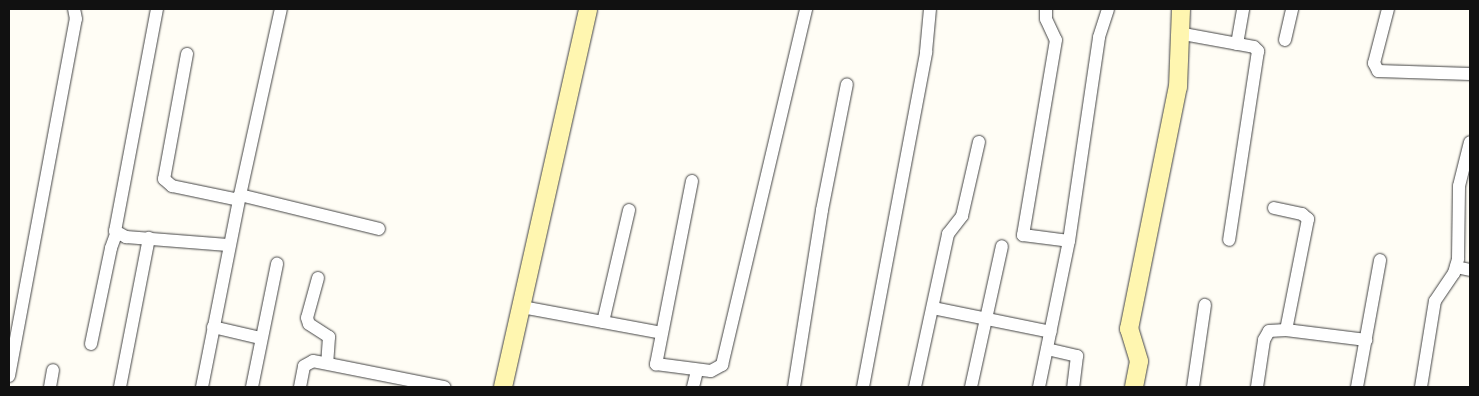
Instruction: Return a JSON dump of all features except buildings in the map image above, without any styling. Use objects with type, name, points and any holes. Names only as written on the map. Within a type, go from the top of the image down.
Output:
[{"type":"main road","points":[[503,387],[588,9]]},
{"type":"main road","points":[[1134,387],[1139,361],[1129,329],[1178,87],[1178,33],[1181,9]]},
{"type":"street","points":[[9,376],[76,20],[74,9]]},
{"type":"street","points":[[91,344],[111,248],[116,234],[114,226],[157,9]]},
{"type":"street","points":[[202,387],[228,245],[281,9]]},
{"type":"street","points":[[692,181],[656,364],[716,371],[722,365],[806,9]]},
{"type":"street","points":[[863,387],[926,52],[930,9]]},
{"type":"street","points":[[1046,9],[1048,22],[1056,40],[1023,235],[1069,241]]},
{"type":"street","points":[[1039,387],[1069,241],[1099,37],[1108,9]]},
{"type":"street","points":[[1237,44],[1243,9]]},
{"type":"street","points":[[1285,40],[1292,9]]},
{"type":"street","points":[[1388,9],[1374,63],[1378,71],[1470,74]]},
{"type":"street","points":[[1178,33],[1254,47],[1258,54],[1229,240]]},
{"type":"street","points":[[187,54],[164,179],[172,186],[240,198],[379,228]]},
{"type":"street","points":[[794,387],[822,210],[847,84]]},
{"type":"street","points":[[915,387],[948,234],[962,216],[979,142]]},
{"type":"street","points":[[1421,387],[1435,301],[1456,267],[1459,186],[1470,142]]},
{"type":"street","points":[[1274,208],[1302,214],[1308,219],[1286,330]]},
{"type":"street","points":[[603,322],[629,210]]},
{"type":"street","points":[[116,234],[228,245]]},
{"type":"street","points":[[120,387],[149,238]]},
{"type":"street","points":[[971,387],[988,321],[1002,246]]},
{"type":"street","points":[[1357,387],[1380,260]]},
{"type":"street","points":[[252,387],[260,338],[277,264]]},
{"type":"street","points":[[1456,267],[1470,270]]},
{"type":"street","points":[[318,278],[308,318],[309,324],[329,337],[327,363]]},
{"type":"street","points":[[1194,387],[1205,305]]},
{"type":"street","points":[[522,306],[662,333]]},
{"type":"street","points":[[933,308],[988,321],[1051,332]]},
{"type":"street","points":[[213,327],[260,338]]},
{"type":"street","points":[[1257,387],[1265,335],[1269,331],[1286,330],[1366,340]]},
{"type":"street","points":[[1047,348],[1077,356],[1073,387]]},
{"type":"street","points":[[300,387],[306,363],[313,361],[444,387]]},
{"type":"street","points":[[50,387],[53,370]]},
{"type":"street","points":[[693,387],[697,370]]}]
